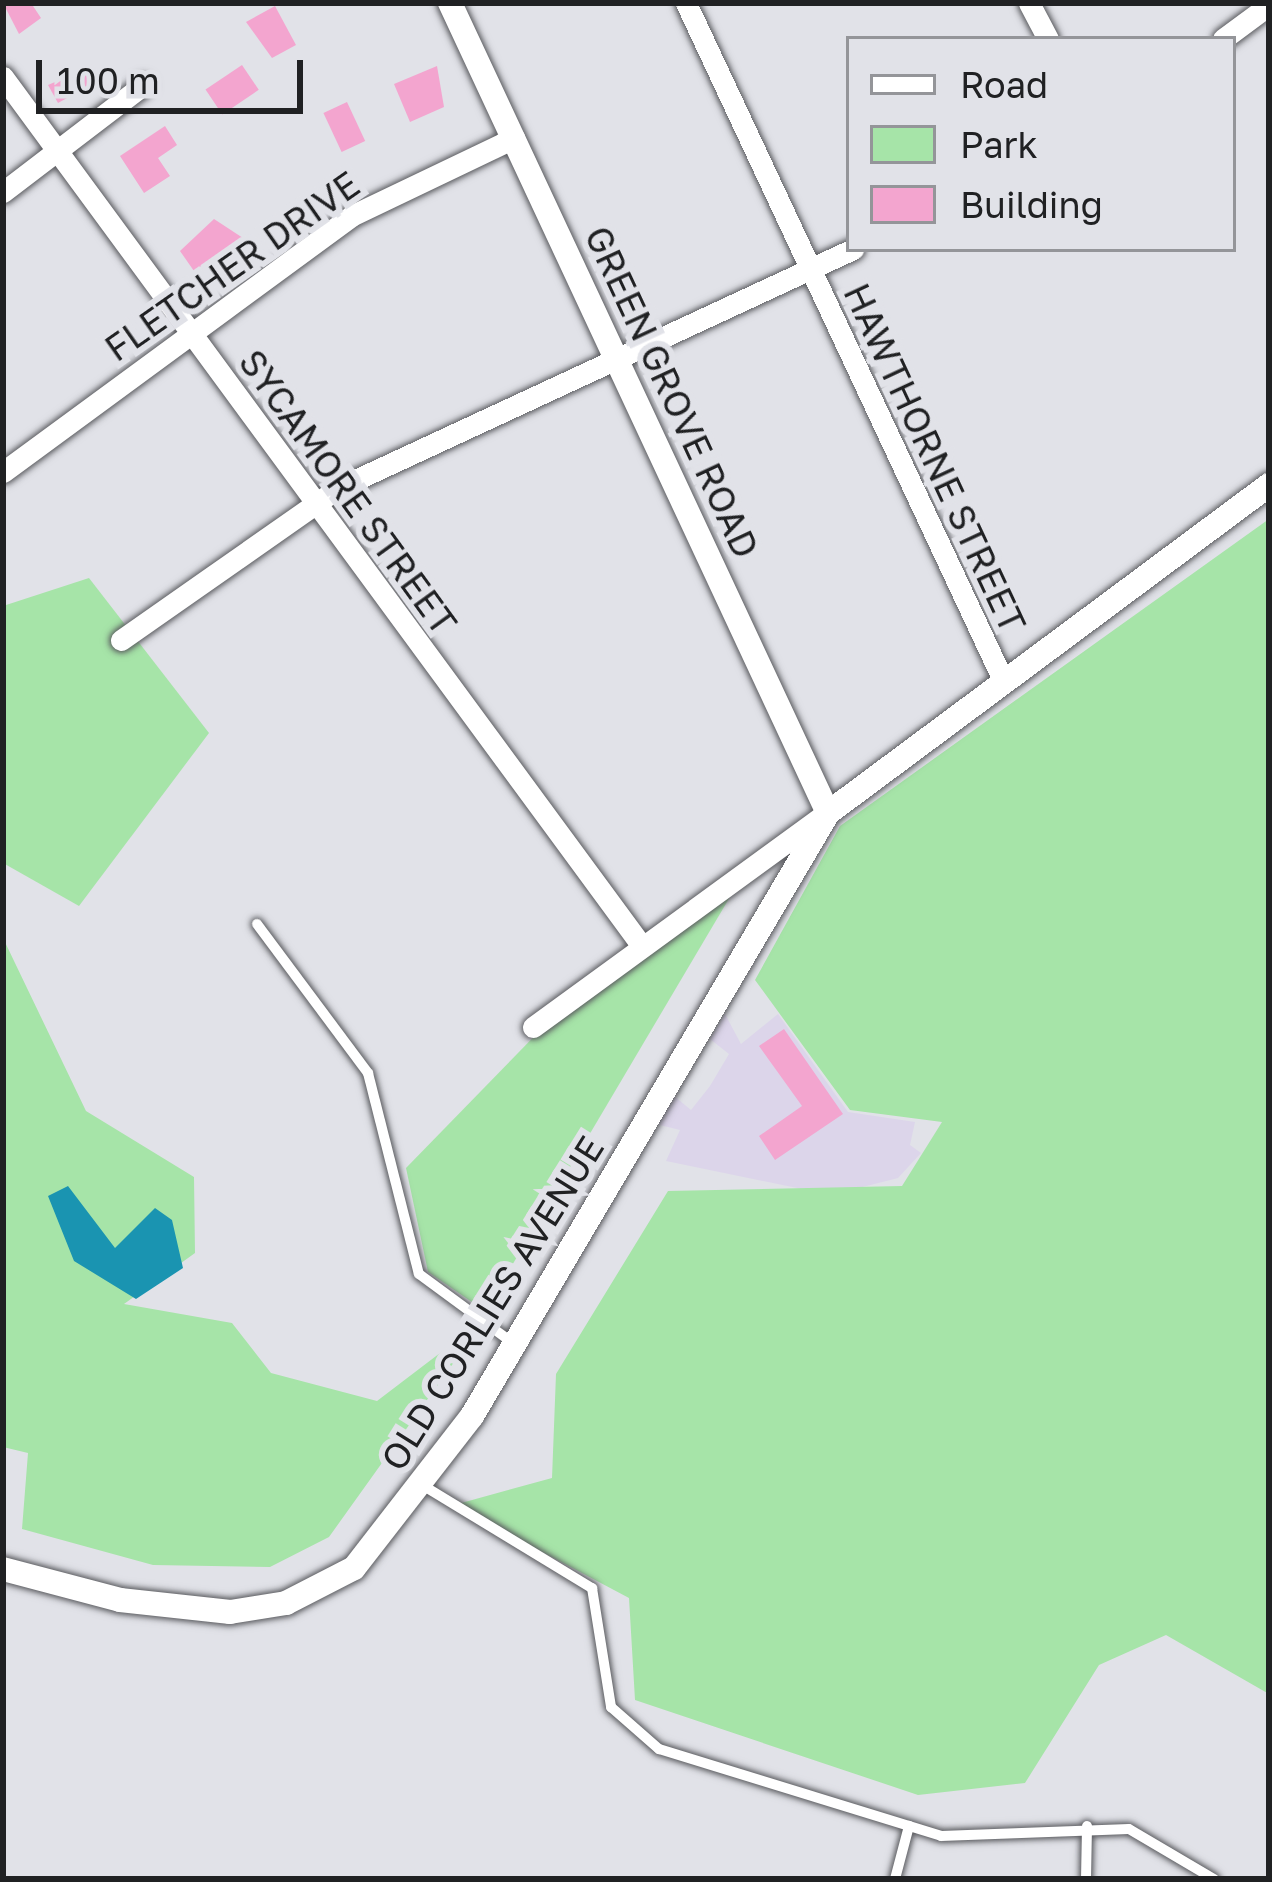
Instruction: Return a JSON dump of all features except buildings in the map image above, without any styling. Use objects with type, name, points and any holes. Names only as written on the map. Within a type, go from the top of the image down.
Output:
[{"type":"street","name":"GREEN GROVE ROAD","points":[[450,3],[827,813]]},
{"type":"street","name":"HAWTHORNE STREET","points":[[686,3],[1003,680]]},
{"type":"street","points":[[1029,3],[1046,36]]},
{"type":"street","points":[[1227,36],[1269,5]]},
{"type":"street","name":"SYCAMORE STREET","points":[[3,77],[641,945]]},
{"type":"street","points":[[3,192],[143,85]]},
{"type":"street","name":"FLETCHER DRIVE","points":[[3,472],[351,216],[514,138]]},
{"type":"street","points":[[121,640],[314,502],[847,252]]},
{"type":"street","name":"OLD CORLIES AVENUE","points":[[533,1027],[1269,485]]},
{"type":"street","name":"OLD CORLIES AVENUE","points":[[3,1569],[182,1610],[268,1608],[342,1577],[424,1486],[516,1344],[827,813]]},
{"type":"lane","points":[[256,925],[368,1073],[419,1274],[516,1344]]},
{"type":"lane","points":[[424,1486],[592,1588],[611,1707],[658,1749],[941,1836],[1087,1826],[1129,1829],[1214,1879]]},
{"type":"lane","points":[[895,1879],[909,1826]]},
{"type":"lane","points":[[1086,1879],[1087,1826]]},
{"type":"shaded area","points":[[725,1014],[741,1044],[778,1014],[848,1112],[915,1122],[910,1145],[921,1153],[898,1178],[831,1195],[666,1161],[680,1130],[656,1124],[674,1096],[691,1110],[710,1086],[729,1054],[710,1039]]},
{"type":"green space","points":[[1269,519],[1269,1694],[1166,1635],[1099,1665],[1025,1783],[918,1795],[635,1700],[629,1598],[454,1505],[552,1478],[556,1374],[668,1191],[902,1186],[942,1122],[850,1110],[755,980],[840,826]]},
{"type":"green space","points":[[89,578],[209,733],[79,906],[3,863],[3,606]]},
{"type":"green space","points":[[740,880],[485,1311],[428,1272],[406,1168],[556,1014]]},
{"type":"green space","points":[[3,938],[86,1111],[194,1177],[195,1253],[124,1304],[232,1323],[271,1373],[377,1401],[444,1350],[457,1358],[329,1537],[270,1567],[153,1565],[22,1529],[28,1453],[3,1447]]},
{"type":"water","points":[[68,1186],[115,1248],[155,1208],[172,1220],[183,1268],[136,1299],[74,1261],[48,1196]]}]
